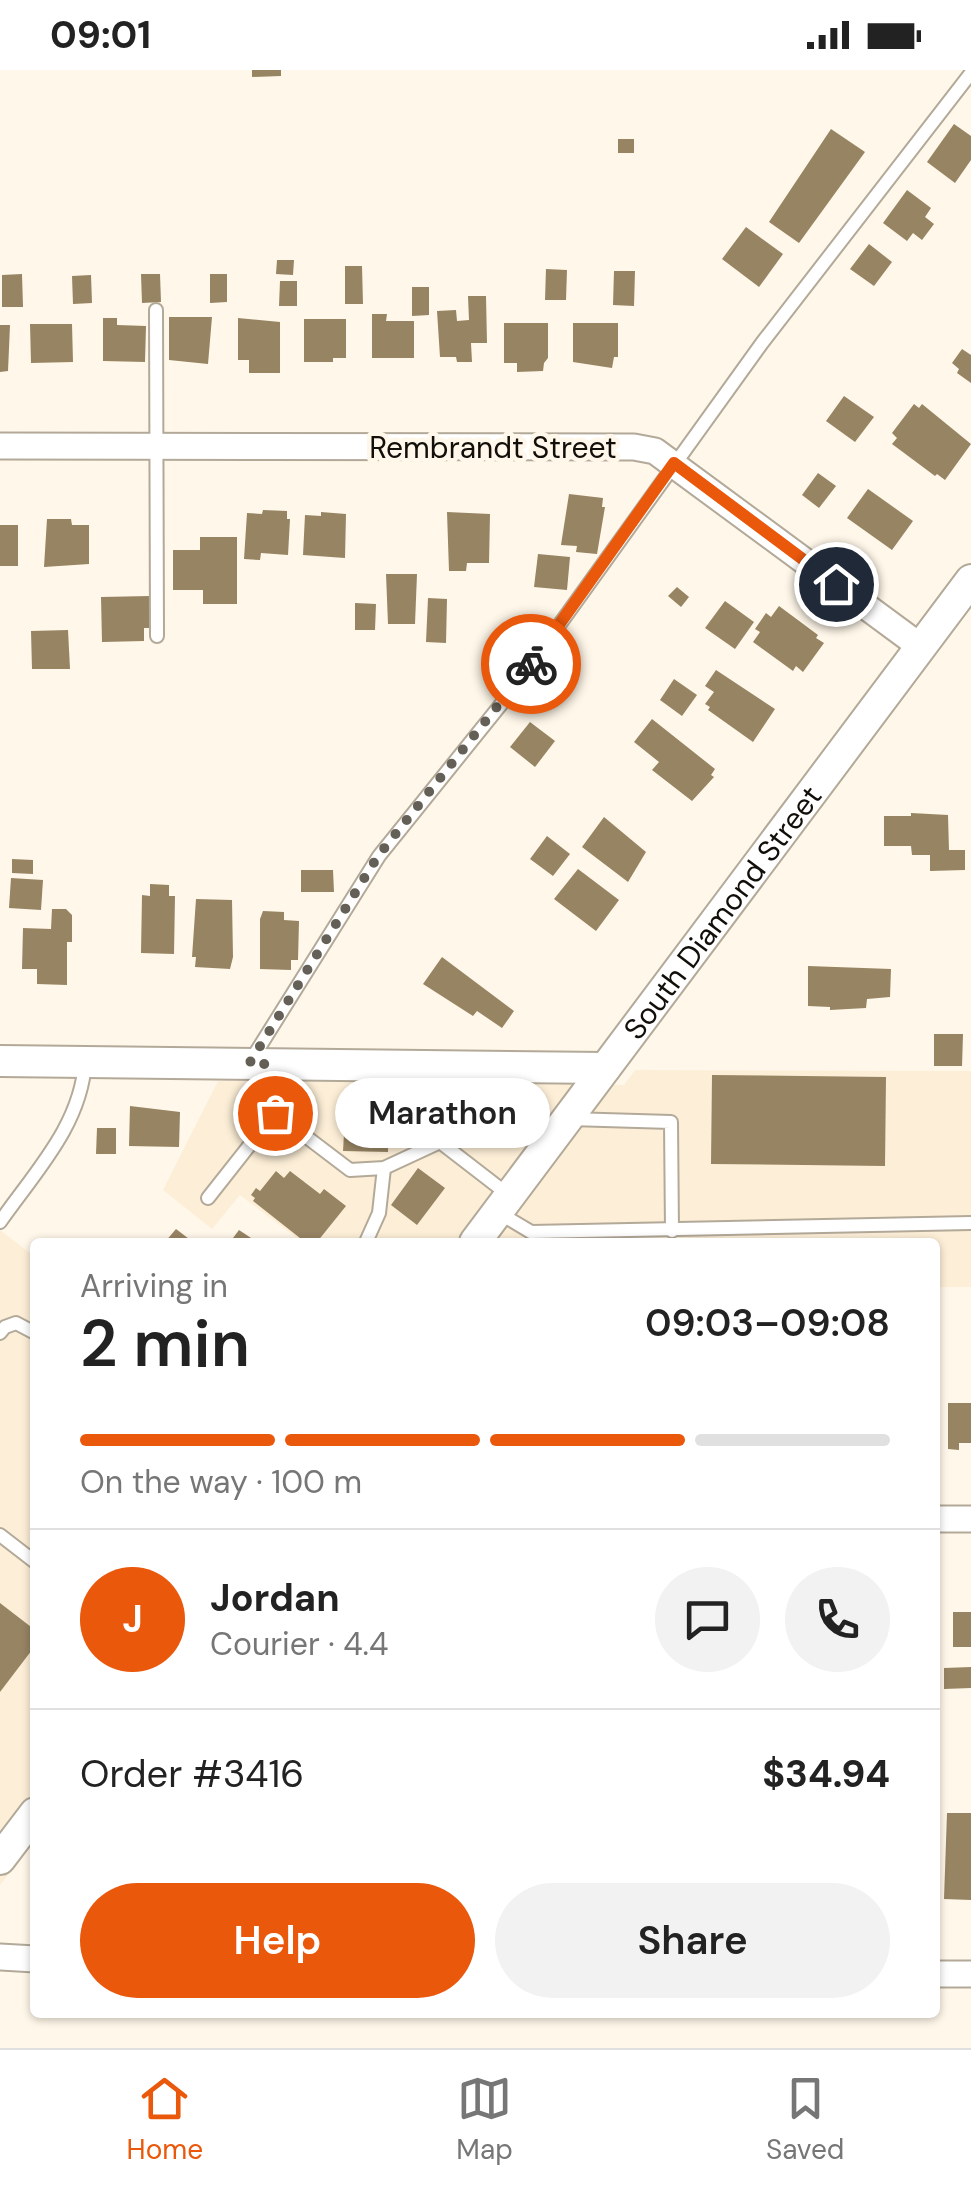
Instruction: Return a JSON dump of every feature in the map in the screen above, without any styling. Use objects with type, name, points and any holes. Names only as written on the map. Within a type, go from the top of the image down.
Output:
[{"type":"street","name":"Rembrandt Street","points":[[0,446],[656,450],[921,647]]},
{"type":"street","name":"South Diamond Street","points":[[479,1238],[921,647],[958,616],[971,580]]},
{"type":"street","points":[[0,1062],[605,1068]]},
{"type":"street","points":[[940,1519],[971,1520]]},
{"type":"street","points":[[0,1859],[30,1820]]},
{"type":"street","points":[[0,1957],[30,1959]]},
{"type":"street","points":[[940,1974],[971,1974]]},
{"type":"lane","points":[[465,1067],[440,1142],[384,1168],[350,1170],[275,1113],[258,1064],[378,856],[511,692],[762,343],[971,73]]},
{"type":"lane","points":[[156,310],[157,636]]},
{"type":"lane","points":[[0,1222],[68,1127],[83,1088],[85,1062]]},
{"type":"lane","points":[[208,1198],[275,1113]]},
{"type":"lane","points":[[567,1119],[671,1122],[672,1231]]},
{"type":"lane","points":[[440,1142],[531,1232],[971,1223]]},
{"type":"lane","points":[[368,1238],[379,1213],[384,1168]]},
{"type":"lane","points":[[0,1333],[16,1322],[30,1329]]},
{"type":"lane","points":[[0,1535],[30,1558]]},
{"type":"shaded area","points":[[635,1070],[971,1071],[971,1287],[940,1287],[940,1238],[297,1238],[240,1195],[212,1229],[163,1190],[218,1081],[624,1085]]},
{"type":"shaded area","points":[[0,1230],[30,1253],[30,1847],[0,1885]]},
{"type":"building","points":[[252,70],[281,70],[281,76],[252,77]]},
{"type":"building","points":[[954,124],[971,136],[971,160],[955,183],[927,162]]},
{"type":"building","points":[[831,129],[865,152],[799,243],[769,222]]},
{"type":"building","points":[[618,139],[634,139],[634,153],[618,153]]},
{"type":"building","points":[[907,190],[931,208],[925,217],[934,224],[922,240],[913,233],[907,241],[883,223]]},
{"type":"building","points":[[746,227],[783,254],[759,287],[722,259]]},
{"type":"building","points":[[869,244],[892,262],[874,286],[850,269]]},
{"type":"building","points":[[277,260],[294,260],[293,275],[276,274]]},
{"type":"building","points":[[345,266],[362,266],[363,304],[345,304]]},
{"type":"building","points":[[546,269],[567,270],[566,300],[545,300]]},
{"type":"building","points":[[614,271],[635,271],[634,306],[613,305]]},
{"type":"building","points":[[22,274],[23,307],[2,307],[2,275]]},
{"type":"building","points":[[141,274],[160,274],[161,302],[142,303]]},
{"type":"building","points":[[210,274],[227,274],[227,302],[210,303]]},
{"type":"building","points":[[91,275],[92,303],[73,304],[72,276]]},
{"type":"building","points":[[280,281],[297,281],[297,306],[279,306]]},
{"type":"building","points":[[412,287],[429,287],[429,315],[412,316]]},
{"type":"building","points":[[468,296],[486,296],[487,343],[471,343],[472,362],[440,357],[437,311],[456,310],[457,321],[469,320]]},
{"type":"building","points":[[372,314],[387,314],[386,321],[414,321],[414,358],[372,358]]},
{"type":"building","points":[[169,317],[212,317],[208,364],[169,360]]},
{"type":"building","points":[[103,318],[117,318],[117,325],[146,326],[145,362],[103,361]]},
{"type":"building","points":[[238,318],[280,322],[280,373],[249,373],[249,360],[238,360]]},
{"type":"building","points":[[304,319],[346,319],[346,358],[304,362]]},
{"type":"building","points":[[504,323],[548,323],[548,358],[543,371],[517,372],[517,363],[504,363]]},
{"type":"building","points":[[573,323],[618,323],[618,357],[614,357],[612,368],[573,362]]},
{"type":"building","points":[[30,324],[72,324],[73,362],[31,363]]},
{"type":"building","points":[[0,325],[10,325],[8,371],[0,372]]},
{"type":"building","points":[[962,349],[971,355],[971,383],[957,373],[959,369],[952,363]]},
{"type":"building","points":[[844,396],[874,417],[855,442],[826,421]]},
{"type":"building","points":[[914,404],[919,408],[922,404],[971,444],[945,480],[892,444],[897,438],[892,433]]},
{"type":"building","points":[[818,473],[836,486],[819,508],[802,495]]},
{"type":"building","points":[[868,489],[913,521],[892,550],[847,518]]},
{"type":"building","points":[[569,494],[603,498],[597,554],[576,552],[577,546],[561,545]]},
{"type":"building","points":[[263,510],[287,511],[288,555],[261,553],[260,560],[244,559],[247,513],[262,514]]},
{"type":"building","points":[[321,512],[346,514],[345,558],[303,555],[305,515],[321,516]]},
{"type":"building","points":[[447,512],[490,514],[489,563],[467,563],[466,571],[449,571]]},
{"type":"building","points":[[47,519],[71,519],[72,525],[89,525],[89,564],[44,567]]},
{"type":"building","points":[[0,525],[18,525],[18,566],[0,566]]},
{"type":"building","points":[[200,537],[237,537],[237,604],[203,604],[203,590],[173,590],[173,550],[200,550]]},
{"type":"building","points":[[538,554],[570,557],[567,590],[534,587]]},
{"type":"building","points":[[386,574],[417,574],[415,624],[388,624]]},
{"type":"building","points":[[677,587],[689,597],[681,607],[668,596]]},
{"type":"building","points":[[150,596],[151,628],[144,628],[144,641],[102,642],[101,597]]},
{"type":"building","points":[[428,598],[447,599],[446,643],[426,642]]},
{"type":"building","points":[[725,601],[754,622],[735,649],[705,628]]},
{"type":"building","points":[[355,603],[376,604],[375,630],[355,630]]},
{"type":"building","points":[[779,606],[824,643],[803,672],[796,666],[793,671],[753,642],[760,632],[755,629],[766,613],[771,617]]},
{"type":"building","points":[[68,630],[70,669],[32,669],[31,631]]},
{"type":"building","points":[[498,652],[521,657],[520,668],[496,666]]},
{"type":"building","points":[[716,670],[775,709],[753,742],[708,710],[710,707],[705,704],[714,692],[705,686]]},
{"type":"building","points":[[674,679],[697,695],[682,716],[660,700]]},
{"type":"building","points":[[652,719],[715,769],[711,775],[714,777],[692,801],[652,770],[659,762],[634,742]]},
{"type":"building","points":[[530,722],[555,741],[535,767],[510,747]]},
{"type":"building","points":[[948,815],[949,850],[965,850],[965,870],[930,871],[930,855],[912,855],[911,846],[884,846],[884,816]]},
{"type":"building","points":[[604,817],[646,852],[628,882],[582,847]]},
{"type":"building","points":[[547,836],[570,854],[553,876],[530,859]]},
{"type":"building","points":[[12,859],[33,860],[33,874],[12,873]]},
{"type":"building","points":[[578,869],[619,900],[596,931],[554,899]]},
{"type":"building","points":[[301,870],[333,870],[334,892],[301,892]]},
{"type":"building","points":[[11,878],[43,880],[41,910],[9,908]]},
{"type":"building","points":[[150,884],[169,885],[169,896],[175,896],[174,954],[141,953],[142,895],[150,896]]},
{"type":"building","points":[[196,899],[232,900],[230,969],[195,967],[196,957],[192,957]]},
{"type":"building","points":[[52,909],[66,909],[72,915],[72,942],[67,942],[67,985],[37,984],[37,969],[22,969],[23,928],[51,929]]},
{"type":"building","points":[[263,911],[284,912],[284,920],[299,921],[298,960],[291,960],[291,970],[260,969]]},
{"type":"building","points":[[442,957],[514,1011],[502,1028],[477,1011],[473,1016],[423,984]]},
{"type":"building","points":[[808,966],[891,969],[890,997],[867,999],[866,1008],[830,1010],[808,1006]]},
{"type":"building","points":[[934,1034],[963,1034],[962,1066],[934,1066]]},
{"type":"building","points":[[712,1075],[886,1077],[885,1166],[711,1164]]},
{"type":"building","points":[[130,1106],[180,1112],[179,1147],[129,1146]]},
{"type":"building","points":[[345,1117],[389,1119],[388,1152],[343,1151]]},
{"type":"building","points":[[97,1128],[116,1128],[116,1154],[96,1154]]},
{"type":"building","points":[[418,1168],[445,1188],[417,1225],[391,1205]]},
{"type":"building","points":[[276,1171],[284,1178],[290,1171],[320,1194],[324,1189],[346,1206],[320,1238],[300,1238],[253,1201],[251,1195],[256,1188],[260,1191]]},
{"type":"building","points":[[176,1229],[188,1238],[168,1238]]},
{"type":"building","points":[[239,1230],[251,1238],[233,1238]]},
{"type":"building","points":[[948,1403],[971,1403],[971,1443],[959,1443],[959,1450],[948,1449]]},
{"type":"building","points":[[0,1603],[30,1626],[30,1653],[0,1692]]},
{"type":"building","points":[[953,1612],[971,1612],[971,1647],[953,1647]]},
{"type":"building","points":[[971,1667],[971,1688],[944,1689],[944,1668]]},
{"type":"building","points":[[947,1813],[971,1813],[971,1900],[944,1899]]},
{"type":"way so far","points":[[275,1113],[268,1093],[268,1064],[249,1064],[378,856],[531,664]]},
{"type":"place","name":"Marathon","points":[[275,1113]]},
{"type":"route","points":[[531,664],[674,463],[836,584]]}]
